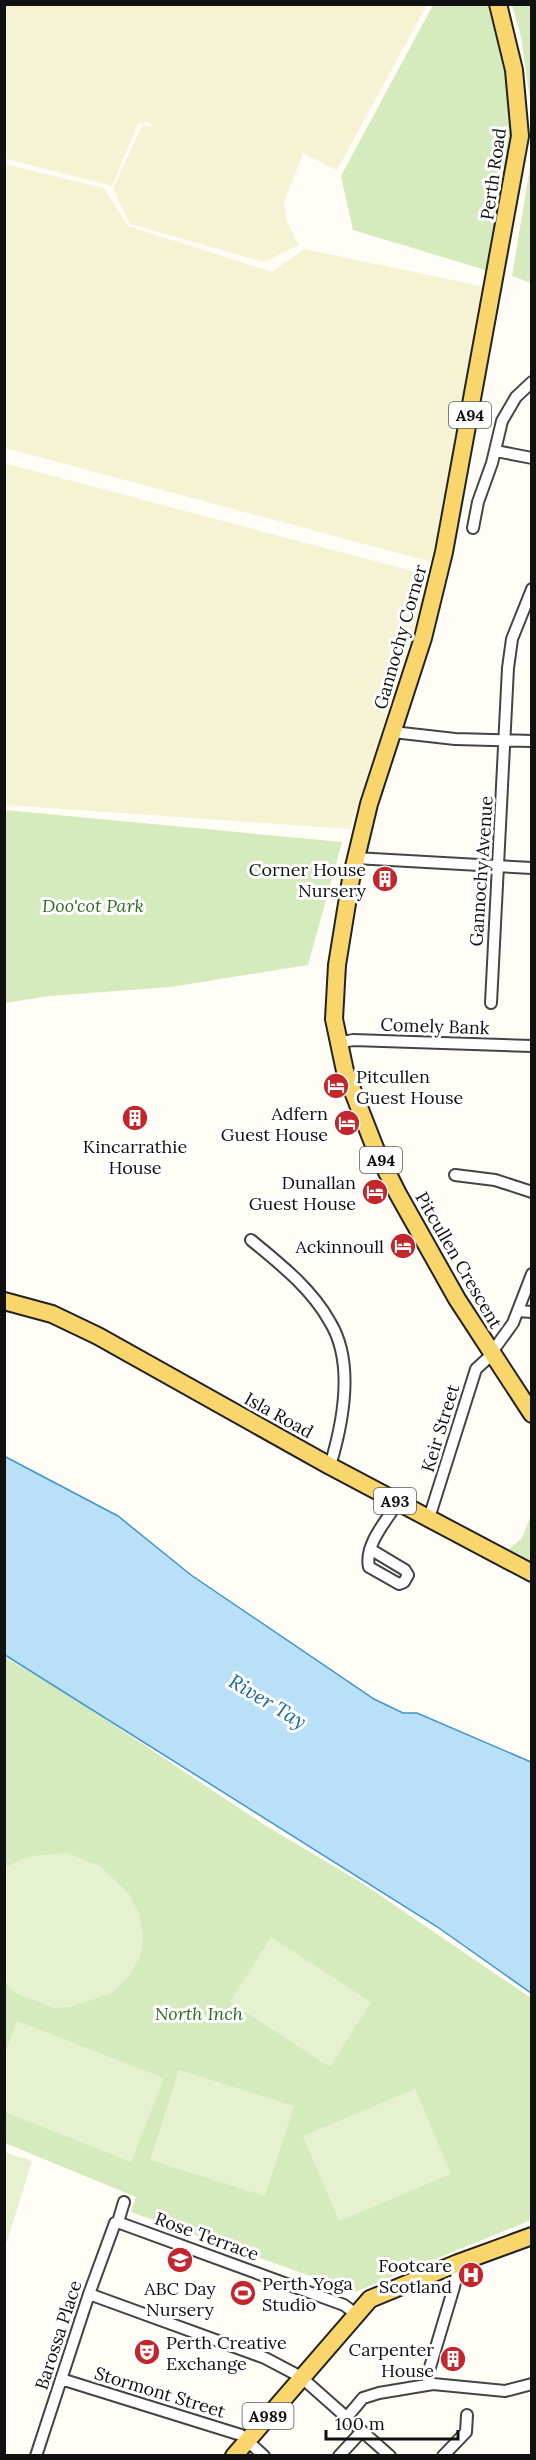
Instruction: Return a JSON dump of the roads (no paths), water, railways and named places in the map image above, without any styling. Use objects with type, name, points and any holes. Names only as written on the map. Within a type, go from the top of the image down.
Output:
[{"type":"main road","name":"Perth Road","points":[[444,552],[520,136],[514,70],[498,4]]},
{"type":"main road","name":"Gannochy Corner","points":[[393,732],[423,638],[444,552]]},
{"type":"main road","name":"A94","points":[[355,858],[369,804],[393,732]]},
{"type":"main road","name":"Pitcullen Crescent","points":[[355,858],[339,948],[334,1019],[345,1071],[375,1148],[417,1231],[490,1352]]},
{"type":"main road","name":"Isla Road","points":[[4,1301],[52,1314],[98,1336],[330,1466],[531,1573]]},
{"type":"main road","name":"A94","points":[[490,1352],[531,1414]]},
{"type":"main road","name":"A989","points":[[234,2456],[356,2314],[376,2295],[531,2236]]},
{"type":"street","points":[[472,528],[478,502],[496,451],[502,422],[508,408],[531,382]]},
{"type":"street","points":[[496,451],[531,458]]},
{"type":"street","name":"Gannochy Avenue","points":[[491,1003],[506,698],[512,639],[531,589]]},
{"type":"street","points":[[393,732],[531,741]]},
{"type":"street","points":[[355,858],[531,868]]},
{"type":"street","name":"Comely Bank","points":[[338,1042],[352,1040],[531,1046]]},
{"type":"street","points":[[455,1175],[495,1180],[531,1192]]},
{"type":"street","points":[[251,1240],[289,1271],[332,1324],[340,1349],[346,1397],[341,1431],[330,1466]]},
{"type":"street","name":"Keir Street","points":[[429,1518],[476,1369],[487,1359],[513,1323],[531,1274]]},
{"type":"street","points":[[518,1311],[531,1312]]},
{"type":"street","points":[[370,1549],[398,1502]]},
{"type":"street","name":"Barossa Place","points":[[36,2456],[89,2294],[124,2202]]},
{"type":"street","name":"Rose Terrace","points":[[115,2224],[344,2305],[356,2314]]},
{"type":"street","points":[[428,2385],[428,2374],[454,2287],[457,2273],[454,2264]]},
{"type":"street","points":[[89,2294],[265,2358],[301,2377],[390,2456]]},
{"type":"street","name":"Stormont Street","points":[[62,2379],[241,2435],[247,2440]]},
{"type":"street","points":[[347,2417],[366,2396],[428,2385],[447,2384],[505,2391],[531,2384]]},
{"type":"street","points":[[443,2456],[466,2432],[467,2415]]},
{"type":"street","points":[[339,2456],[362,2431]]},
{"type":"street","points":[[247,2440],[264,2456]]},
{"type":"water","name":"River Tay","points":[[4,1456],[118,1516],[191,1575],[374,1699],[403,1713],[417,1713],[531,1762],[531,1993],[436,1926],[5,1655]]},
{"type":"place","name":"Corner House Nursery","points":[[385,879]]},
{"type":"place","name":"Pitcullen Guest House","points":[[336,1086]]},
{"type":"place","name":"Kincarrathie House","points":[[135,1118]]},
{"type":"place","name":"Adfern Guest House","points":[[347,1123]]},
{"type":"place","name":"Dunallan Guest House","points":[[375,1192]]},
{"type":"place","name":"Ackinnoull","points":[[403,1246]]},
{"type":"place","name":"ABC Day Nursery","points":[[180,2260]]},
{"type":"place","name":"Footcare Scotland","points":[[471,2275]]},
{"type":"place","name":"Perth Yoga Studio","points":[[243,2293]]},
{"type":"place","name":"Perth Creative Exchange","points":[[147,2352]]},
{"type":"place","name":"Carpenter House","points":[[453,2359]]},
{"type":"park label","name":"Doo'cot Park","points":[[93,905]]},
{"type":"park label","name":"North Inch","points":[[199,2013]]}]
